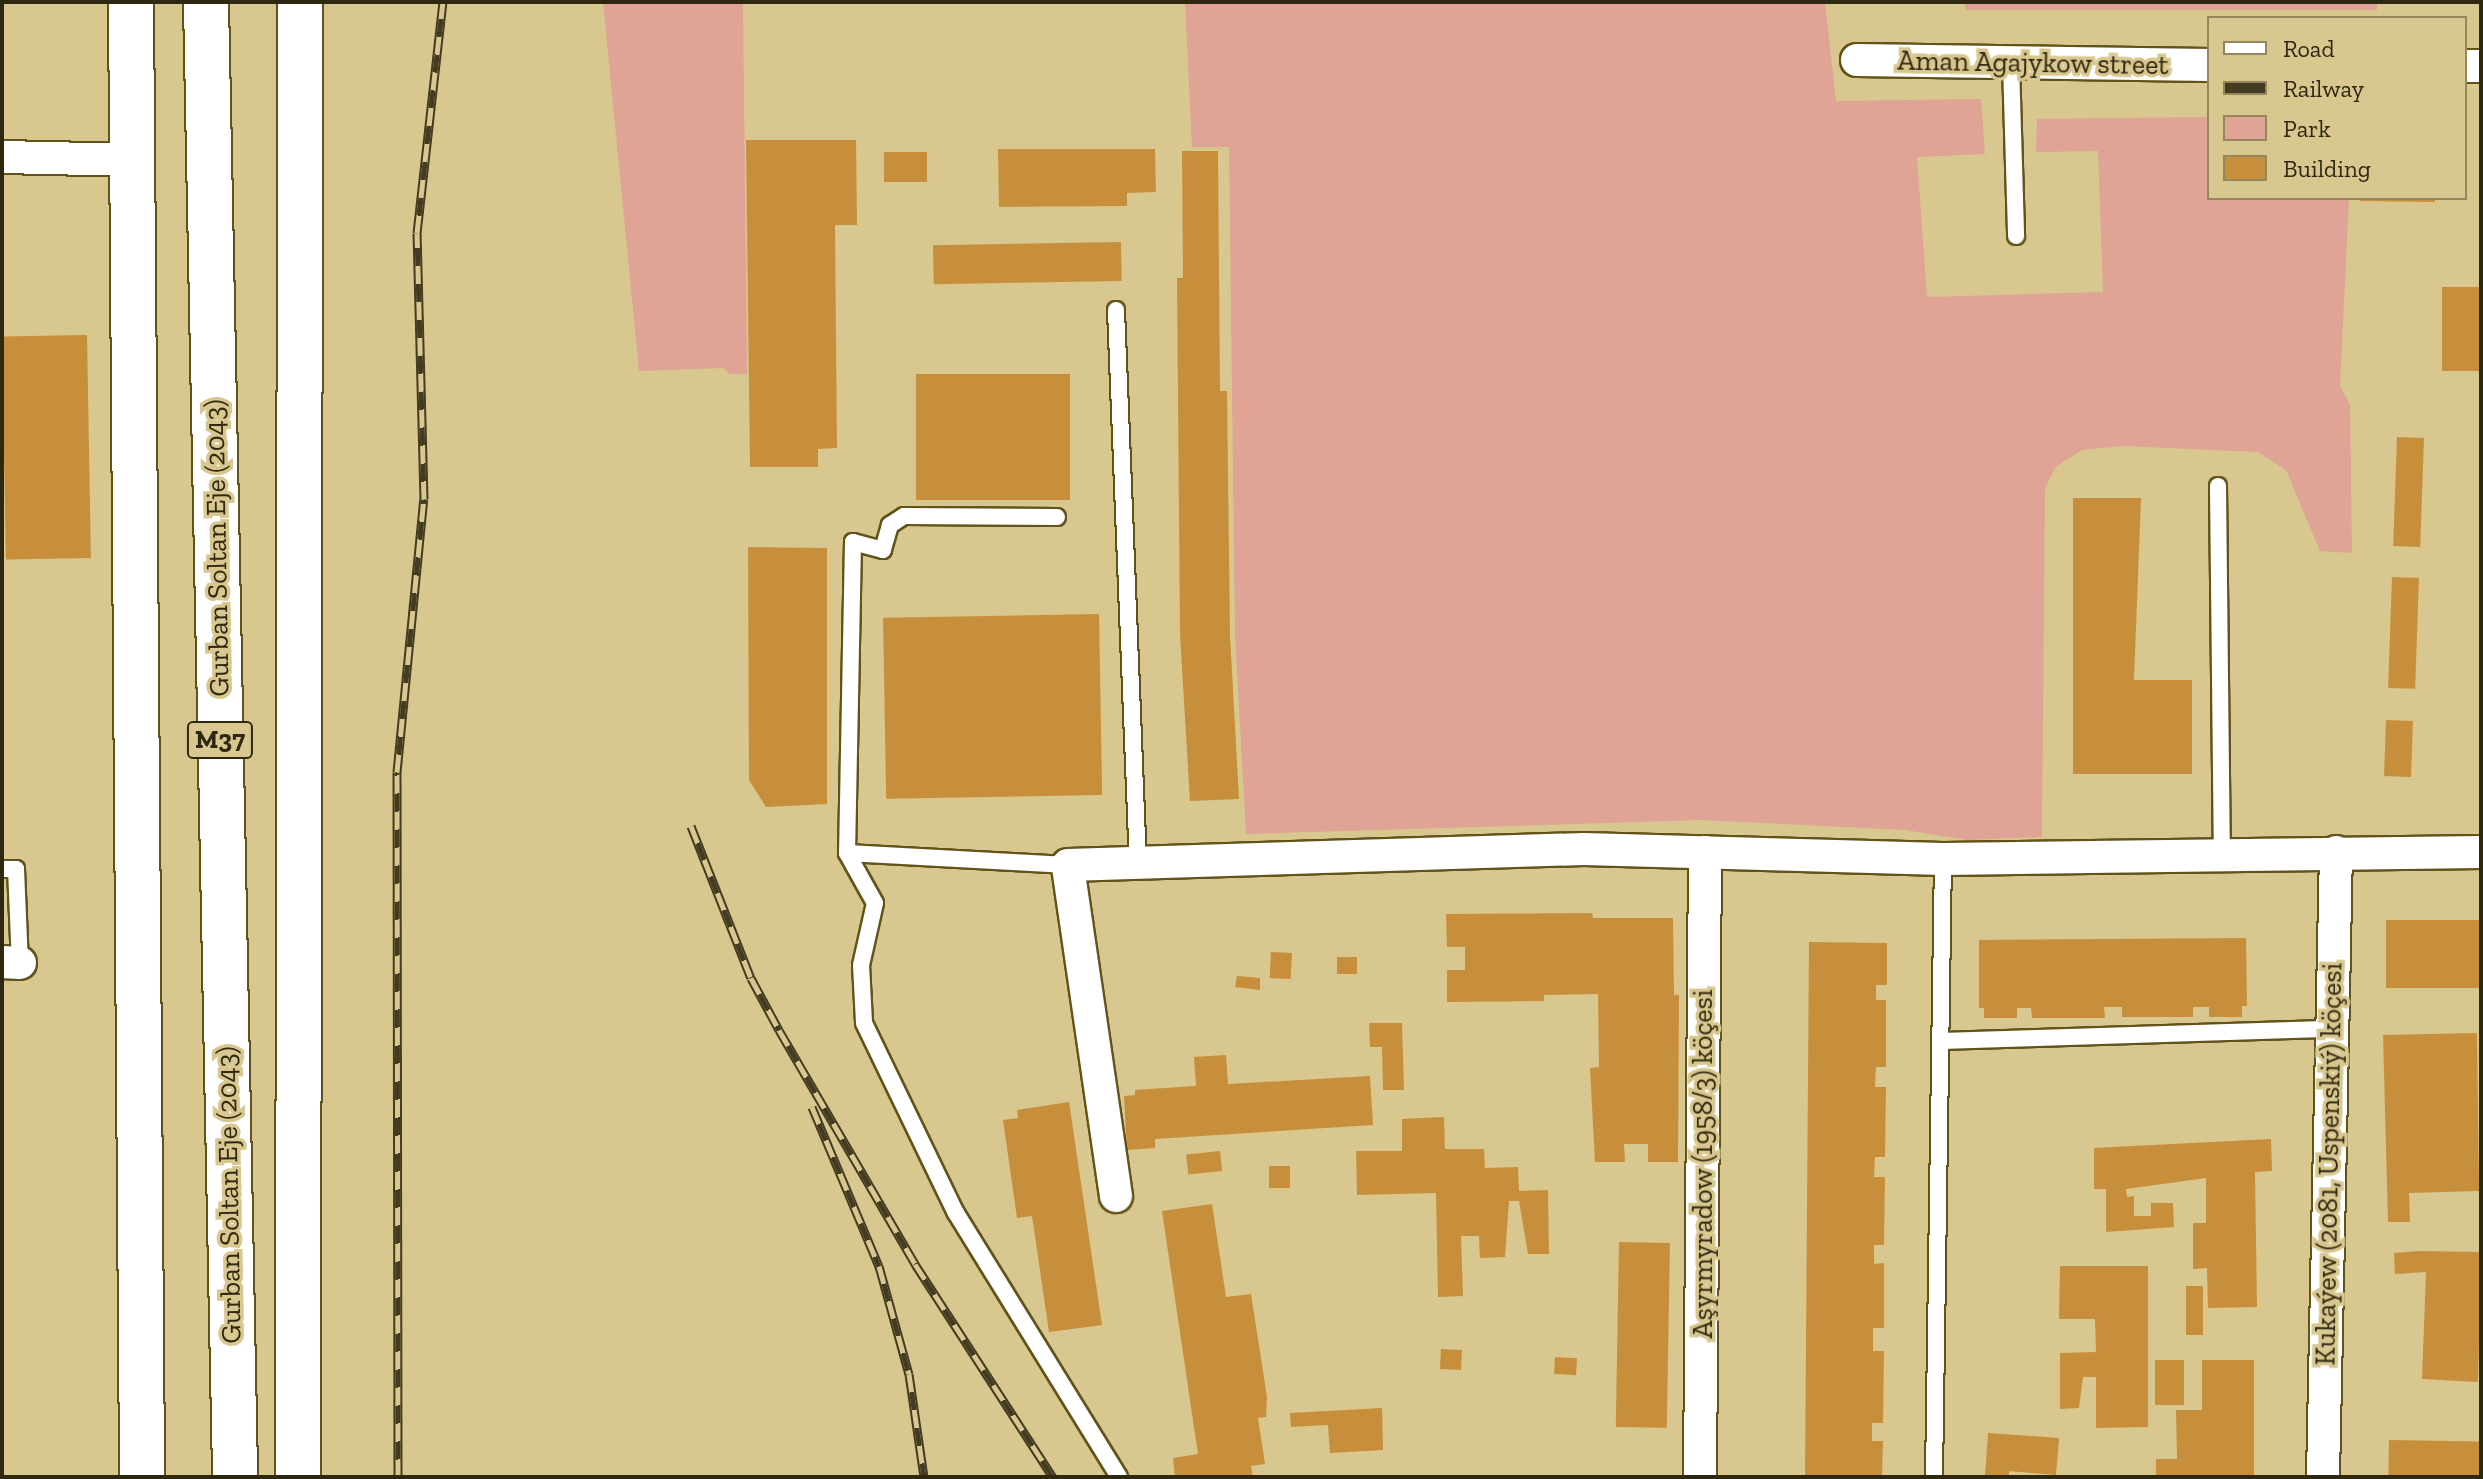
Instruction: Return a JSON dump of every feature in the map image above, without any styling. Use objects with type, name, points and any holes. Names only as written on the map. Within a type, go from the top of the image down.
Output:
[{"type":"highway","points":[[131,2],[142,1477]]},
{"type":"highway","name":"Gurban Soltan Eje (2043)","points":[[206,2],[235,1477]]},
{"type":"highway","points":[[298,1477],[300,2]]},
{"type":"street","name":"Aman Agajykow street","points":[[1857,60],[2207,65]]},
{"type":"street","points":[[2,157],[131,160]]},
{"type":"street","points":[[1116,1196],[1068,865],[1415,851],[1705,852],[1943,859],[2481,852]]},
{"type":"street","name":"Aşyrmyradow (1958/3) köçesi","points":[[1700,1477],[1705,852]]},
{"type":"street","name":"Kukaýew (2081, Uspenskiý) köçesi","points":[[2323,1477],[2336,852]]},
{"type":"lane","points":[[2011,64],[2016,236]]},
{"type":"lane","points":[[1116,310],[1138,864]]},
{"type":"lane","points":[[2218,486],[2222,854]]},
{"type":"lane","points":[[1057,517],[904,516],[890,525],[883,550],[853,542],[847,853],[875,903],[861,965],[864,1023],[956,1213],[1119,1477]]},
{"type":"lane","points":[[847,853],[1068,865]]},
{"type":"lane","points":[[1934,1477],[1943,859]]},
{"type":"lane","points":[[2,869],[16,869],[11,962]]},
{"type":"lane","points":[[1941,1041],[2332,1029]]},
{"type":"green space","points":[[603,2],[743,2],[747,374],[730,374],[723,368],[639,371]]},
{"type":"green space","points":[[1185,2],[1825,2],[1836,101],[1981,99],[1985,154],[1917,157],[1927,297],[2103,292],[2098,151],[2036,152],[2037,119],[2207,117],[2207,200],[2349,200],[2340,386],[2350,404],[2352,553],[2320,551],[2286,470],[2258,452],[2122,446],[2082,450],[2056,467],[2045,488],[2042,837],[1967,840],[1905,830],[1701,820],[1246,834],[1235,636],[1229,147],[1192,147]]},
{"type":"green space","points":[[1965,2],[2377,2],[2377,10],[1965,10]]},
{"type":"building","points":[[746,140],[856,140],[857,225],[835,225],[837,448],[818,449],[818,467],[750,467]]},
{"type":"building","points":[[998,149],[1155,149],[1156,192],[1127,193],[1127,206],[999,207]]},
{"type":"building","points":[[1182,151],[1218,151],[1220,391],[1227,391],[1230,635],[1239,799],[1190,801],[1180,635],[1177,278],[1183,278]]},
{"type":"building","points":[[884,152],[927,152],[927,182],[884,182]]},
{"type":"building","points":[[2435,200],[2435,202],[2360,201]]},
{"type":"building","points":[[1121,242],[1122,281],[934,284],[933,245]]},
{"type":"building","points":[[2442,287],[2481,287],[2481,371],[2442,371]]},
{"type":"building","points":[[87,335],[91,558],[6,559],[2,336]]},
{"type":"building","points":[[916,374],[1070,374],[1070,500],[916,500]]},
{"type":"building","points":[[2397,437],[2424,438],[2420,547],[2393,546]]},
{"type":"building","points":[[2073,498],[2141,498],[2134,680],[2192,680],[2192,774],[2073,774]]},
{"type":"building","points":[[748,547],[827,548],[827,804],[766,807],[749,780]]},
{"type":"building","points":[[2392,577],[2419,578],[2415,689],[2388,688]]},
{"type":"building","points":[[1099,614],[1102,795],[886,799],[883,618]]},
{"type":"building","points":[[2386,720],[2413,721],[2411,777],[2384,776]]},
{"type":"building","points":[[1592,913],[1593,918],[1673,918],[1674,995],[1679,995],[1678,1162],[1648,1162],[1648,1144],[1624,1144],[1625,1162],[1595,1162],[1590,1068],[1599,1067],[1598,994],[1544,995],[1544,1001],[1447,1002],[1447,970],[1465,970],[1465,947],[1447,947],[1446,914]]},
{"type":"building","points":[[2386,920],[2481,920],[2481,988],[2386,988]]},
{"type":"building","points":[[2246,938],[2247,1006],[2242,1006],[2242,1017],[2209,1017],[2209,1007],[2193,1007],[2193,1017],[2122,1017],[2122,1007],[2104,1007],[2105,1018],[2032,1018],[2031,1008],[2017,1008],[2017,1018],[1984,1018],[1984,1008],[1979,1008],[1979,940]]},
{"type":"building","points":[[1809,942],[1887,943],[1887,985],[1876,985],[1876,1000],[1886,1000],[1886,1067],[1876,1067],[1875,1087],[1886,1087],[1885,1157],[1875,1157],[1874,1177],[1885,1177],[1884,1245],[1874,1245],[1874,1264],[1884,1263],[1884,1328],[1873,1328],[1873,1351],[1884,1351],[1883,1423],[1872,1423],[1872,1441],[1883,1441],[1882,1477],[1805,1477]]},
{"type":"building","points":[[1271,952],[1292,953],[1291,979],[1270,978]]},
{"type":"building","points":[[1337,957],[1357,957],[1357,974],[1337,974]]},
{"type":"building","points":[[1237,976],[1260,978],[1260,990],[1235,987]]},
{"type":"building","points":[[1369,1023],[1402,1023],[1404,1090],[1383,1090],[1382,1047],[1370,1047]]},
{"type":"building","points":[[2477,1033],[2479,1191],[2409,1193],[2410,1222],[2388,1222],[2383,1035]]},
{"type":"building","points":[[1226,1055],[1228,1084],[1370,1076],[1373,1125],[1155,1139],[1155,1148],[1127,1150],[1124,1096],[1135,1095],[1135,1090],[1196,1086],[1194,1057]]},
{"type":"building","points":[[1069,1102],[1102,1325],[1049,1332],[1032,1216],[1017,1218],[1003,1120],[1018,1118],[1017,1110]]},
{"type":"building","points":[[1444,1117],[1445,1149],[1484,1149],[1485,1168],[1518,1167],[1519,1191],[1548,1190],[1549,1254],[1528,1254],[1519,1201],[1509,1201],[1505,1257],[1480,1258],[1479,1236],[1461,1236],[1463,1296],[1438,1297],[1436,1193],[1357,1195],[1356,1151],[1402,1151],[1402,1119]]},
{"type":"building","points":[[2271,1139],[2272,1171],[2255,1172],[2257,1307],[2208,1308],[2207,1268],[2193,1269],[2193,1223],[2206,1223],[2206,1178],[2126,1189],[2127,1197],[2134,1196],[2134,1216],[2151,1216],[2151,1203],[2173,1203],[2174,1227],[2106,1232],[2106,1189],[2094,1189],[2094,1148]]},
{"type":"building","points":[[1220,1151],[1222,1171],[1188,1174],[1186,1155]]},
{"type":"building","points":[[1269,1166],[1290,1166],[1290,1188],[1269,1188]]},
{"type":"building","points":[[1212,1204],[1226,1297],[1251,1294],[1267,1397],[1266,1417],[1258,1418],[1265,1464],[1251,1466],[1253,1477],[1175,1477],[1173,1458],[1198,1454],[1162,1211]]},
{"type":"building","points":[[1619,1242],[1670,1243],[1667,1428],[1616,1427]]},
{"type":"building","points":[[2481,1252],[2478,1382],[2422,1379],[2426,1272],[2395,1274],[2394,1253]]},
{"type":"building","points":[[2060,1266],[2148,1266],[2148,1427],[2096,1428],[2096,1377],[2083,1377],[2079,1408],[2060,1409],[2060,1353],[2096,1352],[2095,1319],[2059,1319]]},
{"type":"building","points":[[2186,1286],[2203,1286],[2203,1335],[2186,1335]]},
{"type":"building","points":[[1441,1349],[1462,1350],[1461,1370],[1440,1369]]},
{"type":"building","points":[[1555,1357],[1577,1358],[1576,1375],[1554,1374]]},
{"type":"building","points":[[2155,1360],[2184,1360],[2184,1405],[2155,1405]]},
{"type":"building","points":[[2202,1360],[2254,1360],[2254,1477],[2156,1477],[2156,1459],[2177,1459],[2176,1410],[2202,1410]]},
{"type":"building","points":[[1382,1408],[1383,1450],[1330,1453],[1328,1425],[1291,1427],[1290,1413]]},
{"type":"building","points":[[1988,1433],[2059,1438],[2056,1475],[2009,1471],[2009,1477],[1985,1477]]},
{"type":"building","points":[[2389,1440],[2481,1442],[2480,1477],[2388,1477]]},
{"type":"railway","points":[[398,1477],[397,772],[424,499],[417,233],[443,2]]},
{"type":"railway","points":[[691,826],[751,978],[779,1030],[915,1264],[1053,1477]]},
{"type":"railway","points":[[812,1107],[879,1266],[909,1374],[924,1477]]}]
